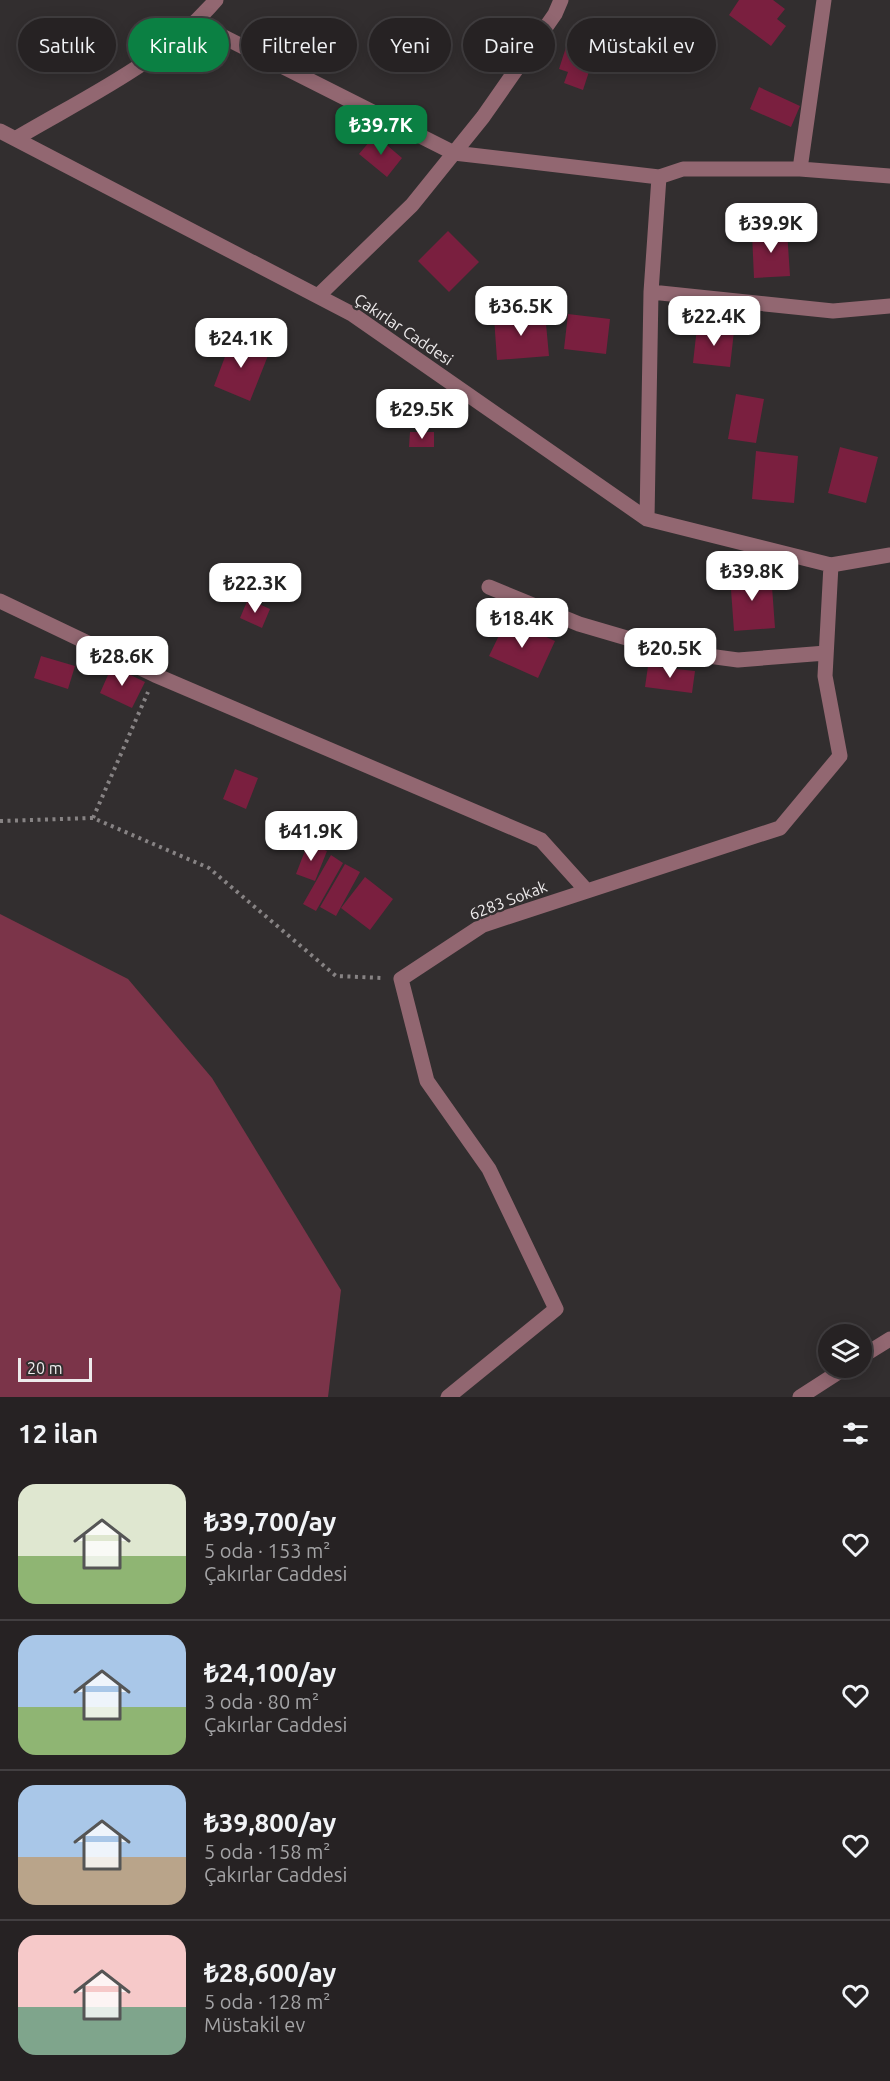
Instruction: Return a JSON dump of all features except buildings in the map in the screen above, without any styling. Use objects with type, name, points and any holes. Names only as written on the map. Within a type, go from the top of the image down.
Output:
[{"type":"street","points":[[200,18],[216,0]]},
{"type":"street","points":[[318,296],[412,205],[483,117],[555,14],[561,0]]},
{"type":"street","points":[[800,169],[824,0]]},
{"type":"street","points":[[229,40],[454,153],[659,177],[683,169],[800,169],[890,176]]},
{"type":"street","points":[[15,139],[129,72]]},
{"type":"street","name":"Çakırlar Caddesi","points":[[0,131],[352,314],[647,519],[831,565],[890,555]]},
{"type":"street","points":[[647,519],[651,292],[659,177]]},
{"type":"street","points":[[651,292],[833,311],[890,306]]},
{"type":"street","name":"6283 Sokak","points":[[401,979],[483,925],[780,828],[840,756],[825,676],[831,565]]},
{"type":"street","points":[[489,587],[579,624],[671,651],[738,660],[826,653]]},
{"type":"street","points":[[0,601],[156,675],[541,840],[587,891]]},
{"type":"street","points":[[401,979],[427,1081],[489,1169],[556,1309],[448,1397]]},
{"type":"street","points":[[872,1350],[890,1339]]},
{"type":"street","points":[[800,1397],[829,1378]]},
{"type":"path","points":[[93,818],[156,675]]},
{"type":"path","points":[[0,821],[93,818],[209,868],[336,976],[401,979]]},
{"type":"shaded area","points":[[0,914],[128,979],[212,1078],[341,1290],[328,1397],[0,1397]]}]
